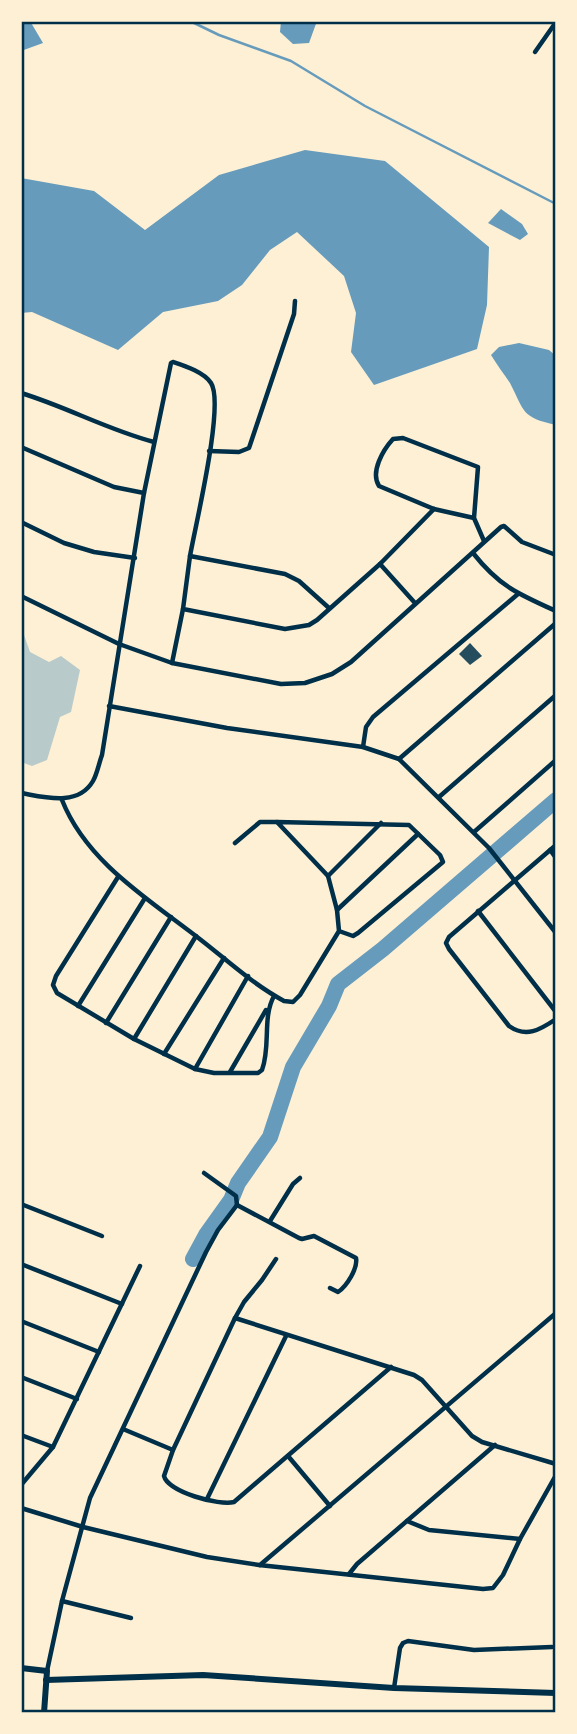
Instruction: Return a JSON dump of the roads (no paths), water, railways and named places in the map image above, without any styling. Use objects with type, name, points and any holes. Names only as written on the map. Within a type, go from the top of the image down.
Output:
[{"type":"street","points":[[535,52],[556,22]]},
{"type":"street","points":[[209,451],[239,452],[249,448],[294,314],[295,300]]},
{"type":"street","points":[[21,793],[62,800],[82,791],[94,780],[102,755],[144,493],[173,362],[205,377],[213,388],[215,411],[172,663]]},
{"type":"street","points":[[21,394],[42,400],[120,433],[154,442]]},
{"type":"street","points":[[474,518],[435,509],[379,486],[375,480],[375,472],[387,445],[393,439],[403,438],[478,467],[474,518],[484,541]]},
{"type":"street","points":[[21,447],[114,487],[144,493]]},
{"type":"street","points":[[183,609],[285,629],[309,625],[380,564],[435,509]]},
{"type":"street","points":[[21,522],[64,543],[94,552],[135,558]]},
{"type":"street","points":[[21,596],[119,644],[172,663],[281,684],[305,683],[332,674],[351,662],[504,526],[522,542],[556,555]]},
{"type":"street","points":[[473,553],[490,574],[518,594],[556,611]]},
{"type":"street","points":[[190,556],[285,574],[299,581],[329,608]]},
{"type":"street","points":[[380,564],[415,603]]},
{"type":"street","points":[[363,747],[366,727],[373,717],[518,594]]},
{"type":"street","points":[[399,759],[556,623]]},
{"type":"street","points":[[439,797],[556,695]]},
{"type":"street","points":[[109,706],[227,728],[363,747],[399,759],[492,851],[556,933]]},
{"type":"street","points":[[474,832],[556,760]]},
{"type":"street","points":[[62,800],[87,842],[118,877],[274,996],[293,1002],[339,931],[337,910],[328,877],[278,822]]},
{"type":"street","points":[[235,843],[260,822],[410,825],[440,855],[443,862],[439,868],[404,893],[358,933],[352,936],[339,931]]},
{"type":"street","points":[[328,877],[381,823]]},
{"type":"street","points":[[337,910],[418,834]]},
{"type":"street","points":[[556,845],[478,911],[449,937],[446,943],[509,1026],[517,1031],[531,1033],[556,1019]]},
{"type":"street","points":[[550,850],[556,858]]},
{"type":"street","points":[[118,877],[52,985],[57,993],[134,1039],[207,1073],[258,1073],[262,1070],[268,1008]]},
{"type":"street","points":[[78,1006],[145,898]]},
{"type":"street","points":[[478,911],[556,1012]]},
{"type":"street","points":[[106,1023],[171,917]]},
{"type":"street","points":[[134,1039],[196,936]]},
{"type":"street","points":[[164,1054],[224,958]]},
{"type":"street","points":[[195,1069],[248,976]]},
{"type":"street","points":[[229,1073],[274,996]]},
{"type":"street","points":[[44,1713],[47,1671],[62,1601],[90,1498],[206,1252],[237,1205],[236,1196],[204,1173]]},
{"type":"street","points":[[270,1221],[293,1184],[300,1178]]},
{"type":"street","points":[[21,1204],[102,1236]]},
{"type":"street","points":[[237,1205],[299,1238],[313,1236],[356,1258],[356,1266],[343,1289],[338,1292],[330,1288]]},
{"type":"street","points":[[276,1259],[243,1301],[173,1450],[164,1476],[172,1488],[227,1504],[234,1502],[391,1367]]},
{"type":"street","points":[[21,1264],[122,1304]]},
{"type":"street","points":[[21,1485],[53,1447],[140,1266]]},
{"type":"street","points":[[259,1565],[556,1313]]},
{"type":"street","points":[[235,1318],[414,1375],[422,1380],[472,1436],[556,1464]]},
{"type":"street","points":[[21,1321],[99,1352]]},
{"type":"street","points":[[207,1499],[286,1336]]},
{"type":"street","points":[[21,1377],[77,1399]]},
{"type":"street","points":[[123,1429],[173,1450]]},
{"type":"street","points":[[21,1435],[53,1447]]},
{"type":"street","points":[[348,1575],[357,1564],[495,1445]]},
{"type":"street","points":[[288,1456],[330,1506]]},
{"type":"street","points":[[21,1507],[83,1527],[207,1557],[483,1589],[493,1588],[503,1575],[556,1475]]},
{"type":"street","points":[[407,1521],[429,1530],[520,1539]]},
{"type":"street","points":[[62,1601],[131,1618]]},
{"type":"street","points":[[394,1688],[402,1643],[474,1650],[552,1647]]},
{"type":"street","points":[[21,1668],[47,1671]]},
{"type":"street","points":[[46,1680],[192,1675],[394,1688],[556,1693]]},
{"type":"water","points":[[21,21],[30,21],[43,43],[21,51]]},
{"type":"water","points":[[281,21],[317,21],[309,43],[293,44],[280,32]]},
{"type":"water","points":[[305,150],[385,161],[489,247],[487,305],[477,349],[374,385],[351,352],[356,313],[344,276],[297,232],[270,250],[242,285],[218,301],[163,312],[118,350],[32,312],[21,313],[21,178],[94,191],[145,230],[219,175]]},
{"type":"water","points":[[501,209],[522,224],[528,234],[520,240],[488,223]]},
{"type":"water","points":[[519,343],[549,350],[556,356],[556,425],[536,419],[526,412],[491,355],[499,347]]},
{"type":"waterway","points":[[190,21],[219,35],[291,61],[365,106],[556,204]]},
{"type":"waterway","points":[[193,1259],[231,1200],[238,1183],[270,1137],[293,1067],[329,1006],[338,984],[383,949],[556,800]]}]
